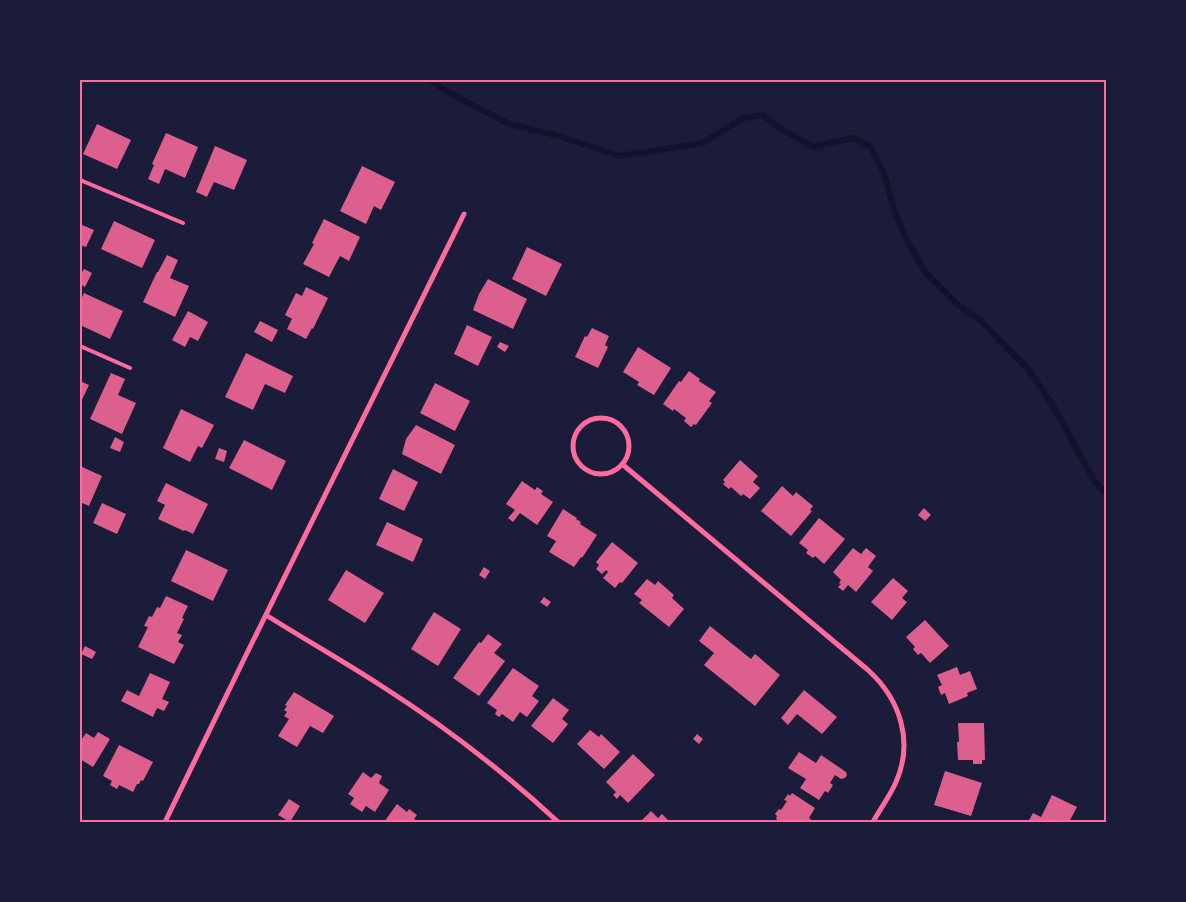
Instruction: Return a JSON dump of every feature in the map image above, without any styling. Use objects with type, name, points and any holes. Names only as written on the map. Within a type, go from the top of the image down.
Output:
[{"type":"street","points":[[165,822],[464,214]]},
{"type":"street","points":[[598,419],[610,421],[621,428],[628,444],[627,453],[622,464],[615,470],[603,474],[594,473],[583,468],[577,461],[573,450],[575,437],[582,426],[598,419]]},
{"type":"street","points":[[622,464],[868,670],[886,689],[895,704],[904,729],[904,756],[897,780],[872,822]]},
{"type":"street","points":[[266,615],[359,671],[417,709],[507,777],[558,822]]},
{"type":"lane","points":[[80,180],[182,223]]},
{"type":"lane","points":[[80,346],[130,368]]},
{"type":"building","points":[[97,124],[131,140],[117,169],[83,154]]},
{"type":"building","points":[[166,133],[198,147],[185,178],[165,169],[159,184],[148,179],[154,165],[152,164]]},
{"type":"building","points":[[215,146],[247,160],[234,190],[214,182],[207,197],[196,192]]},
{"type":"building","points":[[362,166],[395,182],[381,210],[374,206],[366,224],[340,211]]},
{"type":"building","points":[[324,219],[360,237],[349,261],[340,256],[329,277],[303,264],[314,244],[312,243]]},
{"type":"building","points":[[114,221],[155,240],[142,268],[101,249]]},
{"type":"building","points":[[82,225],[94,230],[86,247],[80,245]]},
{"type":"building","points":[[527,247],[562,264],[546,296],[512,279]]},
{"type":"building","points":[[167,255],[178,260],[170,278],[189,286],[175,317],[143,302]]},
{"type":"building","points":[[84,269],[92,273],[85,287],[80,284],[80,276]]},
{"type":"building","points":[[488,279],[527,299],[513,329],[473,310],[479,294]]},
{"type":"building","points":[[306,287],[328,298],[306,339],[287,329],[292,319],[285,315],[296,293],[302,296]]},
{"type":"building","points":[[84,293],[123,311],[110,339],[80,325],[80,302]]},
{"type":"building","points":[[188,311],[208,322],[198,341],[190,337],[185,347],[172,340]]},
{"type":"building","points":[[260,321],[278,330],[272,342],[254,332]]},
{"type":"building","points":[[467,325],[492,337],[478,366],[454,354]]},
{"type":"building","points":[[592,328],[609,336],[605,345],[608,347],[598,368],[575,357],[585,336],[587,337]]},
{"type":"building","points":[[500,342],[509,346],[505,352],[497,347]]},
{"type":"building","points":[[638,347],[671,368],[654,395],[637,385],[639,382],[623,372]]},
{"type":"building","points":[[246,353],[293,376],[285,393],[265,384],[253,410],[225,397]]},
{"type":"building","points":[[689,371],[700,379],[699,381],[716,392],[709,401],[712,403],[696,425],[694,424],[691,427],[684,421],[686,418],[663,404],[679,381],[681,382]]},
{"type":"building","points":[[111,373],[125,379],[118,395],[136,403],[122,434],[90,419]]},
{"type":"building","points":[[80,381],[89,385],[80,404]]},
{"type":"building","points":[[435,383],[470,401],[455,431],[420,413]]},
{"type":"building","points":[[181,409],[214,425],[202,448],[198,446],[190,462],[163,448]]},
{"type":"building","points":[[416,425],[455,445],[441,474],[402,454],[406,439]]},
{"type":"building","points":[[115,437],[124,442],[120,452],[110,448]]},
{"type":"building","points":[[244,440],[286,461],[272,490],[229,468]]},
{"type":"building","points":[[219,448],[227,451],[224,462],[215,459]]},
{"type":"building","points":[[740,460],[758,476],[753,482],[760,488],[750,499],[743,494],[741,496],[731,487],[729,489],[723,484],[725,482],[723,480]]},
{"type":"building","points":[[80,466],[102,476],[89,506],[80,502]]},
{"type":"building","points":[[393,469],[418,482],[404,511],[379,499]]},
{"type":"building","points":[[522,481],[535,490],[537,487],[543,491],[541,494],[553,502],[537,525],[520,513],[513,522],[508,518],[515,510],[506,504]]},
{"type":"building","points":[[166,483],[208,504],[193,534],[158,519],[165,505],[157,501]]},
{"type":"building","points":[[782,486],[793,496],[796,492],[813,506],[810,510],[812,511],[791,536],[761,511]]},
{"type":"building","points":[[102,503],[126,514],[117,534],[93,523]]},
{"type":"building","points":[[924,508],[931,515],[925,521],[918,515]]},
{"type":"building","points":[[563,509],[577,518],[581,522],[580,524],[597,535],[574,567],[549,552],[556,541],[547,536]]},
{"type":"building","points":[[819,518],[845,539],[824,564],[815,556],[813,558],[806,553],[808,550],[799,543]]},
{"type":"building","points":[[387,522],[423,539],[413,562],[376,545]]},
{"type":"building","points":[[612,542],[638,563],[622,583],[620,582],[615,588],[603,578],[608,572],[606,570],[602,574],[596,569],[599,565],[596,562]]},
{"type":"building","points":[[853,548],[861,554],[866,548],[876,556],[868,567],[873,571],[856,592],[848,585],[843,591],[838,587],[841,584],[839,583],[841,580],[833,572]]},
{"type":"building","points":[[186,550],[228,570],[213,601],[171,581]]},
{"type":"building","points":[[484,567],[490,571],[485,579],[479,575]]},
{"type":"building","points":[[346,570],[384,593],[365,623],[328,600]]},
{"type":"building","points":[[893,578],[908,591],[902,598],[907,602],[892,620],[871,602]]},
{"type":"building","points":[[647,579],[655,585],[658,581],[674,595],[672,598],[684,609],[669,627],[639,603],[642,600],[634,594]]},
{"type":"building","points":[[166,596],[188,606],[177,633],[182,635],[178,642],[184,645],[174,664],[138,647],[148,627],[144,626],[149,616],[152,617],[157,607],[160,608]]},
{"type":"building","points":[[544,597],[551,602],[547,607],[540,602]]},
{"type":"building","points":[[434,612],[461,629],[438,666],[411,649]]},
{"type":"building","points":[[925,620],[949,646],[930,663],[921,653],[918,655],[913,649],[915,647],[906,637]]},
{"type":"building","points":[[710,626],[751,659],[755,654],[780,675],[755,706],[704,665],[714,653],[699,641]]},
{"type":"building","points":[[488,634],[502,644],[494,653],[505,661],[479,696],[453,678],[479,642],[481,643]]},
{"type":"building","points":[[85,646],[96,652],[92,659],[81,654]]},
{"type":"building","points":[[957,667],[960,675],[970,671],[977,689],[967,693],[968,696],[949,704],[945,693],[941,695],[938,687],[942,685],[937,675]]},
{"type":"building","points":[[513,668],[539,686],[532,696],[539,701],[527,717],[520,712],[513,722],[502,714],[499,717],[495,714],[497,710],[487,703]]},
{"type":"building","points":[[150,673],[170,682],[162,699],[169,702],[164,711],[157,708],[153,717],[121,701],[127,690],[139,696]]},
{"type":"building","points":[[804,690],[837,717],[822,734],[797,714],[788,725],[781,718]]},
{"type":"building","points":[[294,692],[334,716],[323,733],[310,726],[297,747],[278,736],[289,719],[284,716],[287,712],[284,710],[287,706],[285,705]]},
{"type":"building","points":[[553,698],[569,710],[562,719],[568,724],[553,743],[531,726]]},
{"type":"building","points":[[958,723],[984,723],[985,760],[982,760],[982,764],[973,764],[973,760],[958,760]]},
{"type":"building","points":[[590,730],[599,737],[601,734],[620,752],[604,769],[577,744]]},
{"type":"building","points":[[98,732],[110,739],[93,767],[80,759],[80,742],[86,733],[94,738]]},
{"type":"building","points":[[697,734],[703,739],[699,744],[693,739]]},
{"type":"building","points":[[119,745],[153,762],[143,781],[141,780],[137,784],[133,792],[119,785],[117,789],[110,785],[112,781],[103,776]]},
{"type":"building","points":[[799,752],[816,763],[821,755],[846,772],[847,775],[841,779],[835,775],[830,783],[833,785],[828,793],[825,791],[819,800],[800,788],[806,779],[788,768]]},
{"type":"building","points":[[633,754],[655,775],[628,803],[620,795],[617,799],[613,795],[616,792],[606,782]]},
{"type":"building","points":[[945,771],[982,783],[971,816],[934,805]]},
{"type":"building","points":[[363,772],[371,778],[376,773],[382,776],[379,783],[389,790],[375,812],[366,806],[362,812],[350,804],[354,798],[348,794]]},
{"type":"building","points":[[792,793],[815,808],[809,818],[814,822],[775,822],[777,816],[775,814],[779,809],[781,810],[787,801],[784,800],[788,794],[790,796]]},
{"type":"building","points":[[1052,795],[1077,807],[1069,822],[1028,822],[1033,813],[1041,817]]},
{"type":"building","points":[[289,799],[300,806],[290,822],[278,815]]},
{"type":"building","points":[[397,804],[407,812],[409,809],[417,815],[414,819],[419,822],[384,822]]},
{"type":"building","points":[[651,811],[658,818],[662,814],[670,822],[640,822]]},
{"type":"waterway","points":[[431,80],[446,91],[509,124],[558,136],[620,156],[703,143],[743,118],[762,115],[813,147],[853,138],[871,147],[884,173],[895,213],[908,243],[926,273],[956,303],[982,322],[1028,369],[1052,404],[1095,482],[1106,493]]}]
